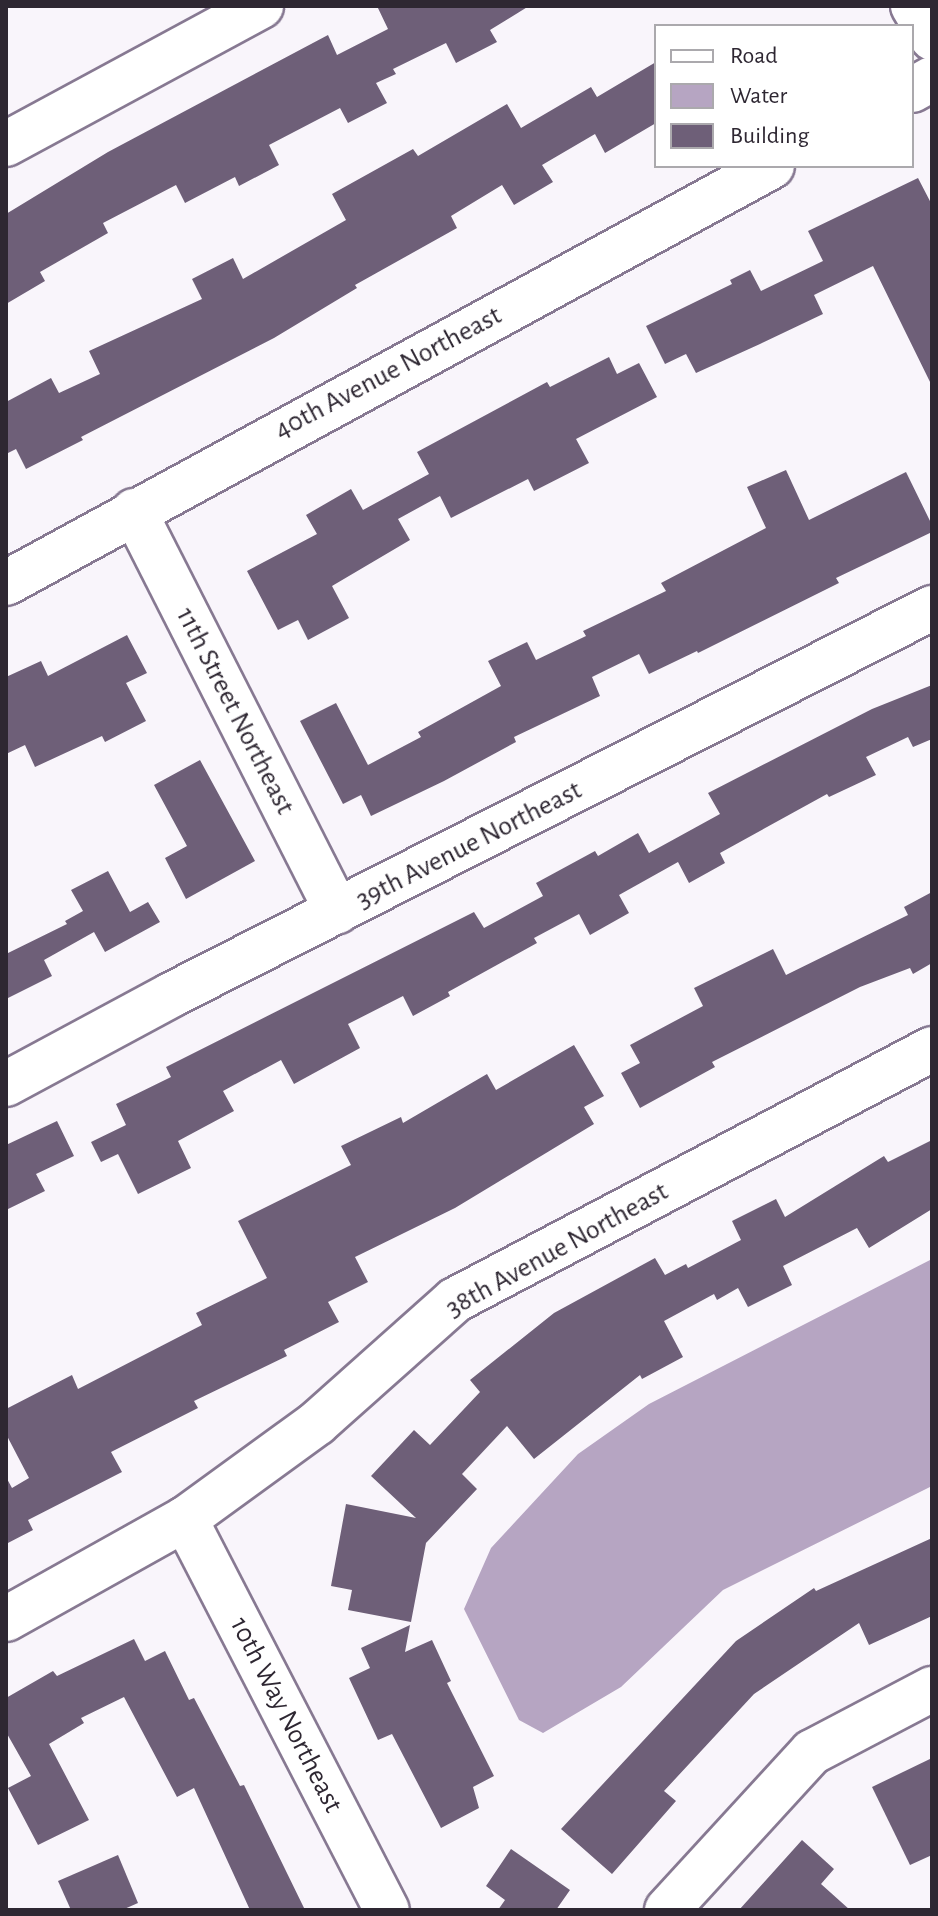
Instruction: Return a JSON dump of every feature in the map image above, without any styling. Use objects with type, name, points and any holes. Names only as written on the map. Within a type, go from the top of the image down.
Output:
[{"type":"street","points":[[6,144],[261,6]]},
{"type":"street","points":[[913,6],[932,38]]},
{"type":"street","points":[[914,89],[932,79]]},
{"type":"street","name":"40th Avenue Northeast","points":[[6,583],[768,168]]},
{"type":"street","name":"11th Street Northeast","points":[[134,511],[337,912]]},
{"type":"street","name":"39th Avenue Northeast","points":[[6,1084],[171,995],[932,608]]},
{"type":"street","name":"38th Avenue Northeast","points":[[6,1619],[185,1519],[317,1423],[455,1300],[932,1049]]},
{"type":"street","name":"10th Way Northeast","points":[[185,1519],[387,1910]]},
{"type":"street","points":[[667,1910],[812,1752],[932,1689]]},
{"type":"water","points":[[932,1259],[932,1486],[723,1590],[621,1687],[543,1733],[519,1720],[464,1609],[491,1548],[578,1454],[649,1404]]},
{"type":"building","points":[[377,6],[529,6],[490,30],[497,42],[456,63],[446,43],[393,69],[396,74],[376,83],[387,103],[348,123],[340,108],[269,145],[279,165],[239,186],[235,177],[185,203],[176,185],[103,223],[108,233],[40,272],[45,281],[6,304],[6,214],[108,152],[328,35],[337,55],[388,29]]},
{"type":"building","points":[[654,63],[654,124],[605,153],[595,134],[542,165],[553,182],[514,205],[502,185],[451,216],[457,228],[355,285],[357,288],[274,338],[81,437],[83,440],[26,469],[16,449],[6,454],[6,402],[51,378],[59,393],[100,374],[89,351],[202,299],[192,279],[233,258],[243,279],[346,220],[332,194],[413,149],[418,156],[507,104],[521,128],[591,87],[597,97]]},
{"type":"building","points":[[918,178],[932,205],[932,386],[873,266],[814,295],[823,314],[760,344],[696,373],[686,354],[665,364],[646,326],[732,284],[730,280],[750,270],[761,291],[823,261],[808,231]]},
{"type":"building","points":[[609,357],[617,374],[639,363],[657,397],[576,439],[589,463],[534,491],[528,479],[451,518],[440,496],[398,519],[410,540],[332,586],[349,618],[308,640],[298,620],[278,630],[247,571],[317,534],[306,515],[351,489],[363,510],[429,474],[417,452],[547,382],[550,387]]},
{"type":"building","points":[[786,470],[809,520],[906,472],[932,525],[932,532],[836,578],[839,583],[649,674],[639,654],[592,677],[600,696],[514,737],[516,742],[371,816],[361,795],[343,804],[300,721],[336,703],[368,765],[421,737],[418,732],[501,686],[488,661],[527,642],[536,660],[586,636],[583,631],[666,591],[661,583],[766,528],[747,487]]},
{"type":"building","points":[[127,635],[147,673],[126,683],[146,721],[105,742],[102,736],[35,767],[25,745],[6,754],[6,677],[41,661],[48,676]]},
{"type":"building","points":[[932,685],[932,739],[913,747],[908,737],[866,757],[876,775],[829,797],[827,794],[720,853],[725,863],[689,883],[678,862],[619,895],[629,913],[590,935],[579,914],[534,938],[537,943],[448,992],[450,996],[413,1016],[403,996],[348,1024],[360,1048],[294,1084],[281,1060],[223,1091],[234,1111],[178,1141],[191,1168],[138,1194],[118,1154],[101,1162],[91,1142],[126,1125],[116,1104],[171,1077],[166,1067],[474,912],[484,928],[543,896],[536,883],[595,851],[598,856],[638,833],[649,853],[720,814],[708,793],[872,709]]},
{"type":"building","points":[[200,760],[255,861],[186,899],[165,858],[187,846],[154,785]]},
{"type":"building","points":[[108,871],[130,912],[148,902],[160,922],[105,952],[94,932],[44,960],[52,976],[6,999],[6,954],[67,924],[65,921],[83,911],[71,890]]},
{"type":"building","points":[[932,892],[932,963],[913,974],[910,968],[860,987],[712,1062],[715,1067],[640,1108],[621,1073],[640,1063],[630,1045],[703,1006],[694,988],[773,949],[786,975],[908,915],[904,907]]},
{"type":"building","points":[[574,1045],[604,1096],[584,1107],[594,1124],[455,1208],[355,1257],[368,1282],[328,1302],[339,1322],[284,1350],[287,1356],[194,1401],[198,1408],[111,1452],[122,1472],[28,1520],[33,1530],[6,1544],[6,1477],[12,1488],[29,1478],[6,1434],[6,1409],[72,1375],[78,1389],[202,1325],[196,1313],[267,1278],[238,1221],[351,1165],[341,1146],[401,1117],[403,1123],[487,1074],[496,1090]]},
{"type":"building","points":[[57,1121],[74,1156],[36,1174],[45,1191],[6,1210],[6,1145]]},
{"type":"building","points":[[932,1140],[932,1209],[869,1248],[857,1228],[783,1266],[792,1285],[748,1307],[738,1288],[717,1300],[714,1294],[664,1321],[683,1357],[642,1379],[640,1375],[534,1459],[507,1426],[462,1474],[477,1489],[426,1543],[411,1622],[348,1610],[352,1590],[331,1586],[346,1504],[416,1518],[371,1476],[414,1430],[430,1445],[480,1392],[470,1380],[554,1313],[655,1258],[665,1275],[686,1264],[688,1268],[741,1240],[732,1221],[776,1199],[785,1217],[884,1156],[888,1162]]},
{"type":"building","points":[[932,1538],[932,1616],[869,1645],[859,1623],[754,1694],[664,1791],[676,1801],[612,1874],[561,1829],[736,1641],[814,1588],[816,1591]]},
{"type":"building","points":[[410,1625],[405,1652],[432,1640],[451,1681],[447,1683],[494,1776],[473,1787],[479,1808],[441,1828],[392,1734],[378,1740],[349,1678],[370,1668],[361,1648]]},
{"type":"building","points":[[134,1639],[145,1661],[165,1651],[189,1700],[194,1698],[240,1786],[244,1785],[305,1910],[250,1910],[194,1788],[177,1797],[124,1697],[81,1718],[84,1723],[49,1744],[89,1820],[38,1845],[8,1788],[31,1776],[6,1732],[6,1698],[53,1671],[57,1676]]},
{"type":"building","points":[[932,1758],[932,1855],[910,1865],[872,1787]]},
{"type":"building","points":[[802,1840],[834,1869],[821,1884],[850,1910],[739,1910]]},
{"type":"building","points":[[511,1849],[570,1890],[556,1910],[498,1910],[505,1900],[486,1886]]},
{"type":"building","points":[[118,1855],[138,1903],[122,1910],[71,1910],[58,1881]]}]
